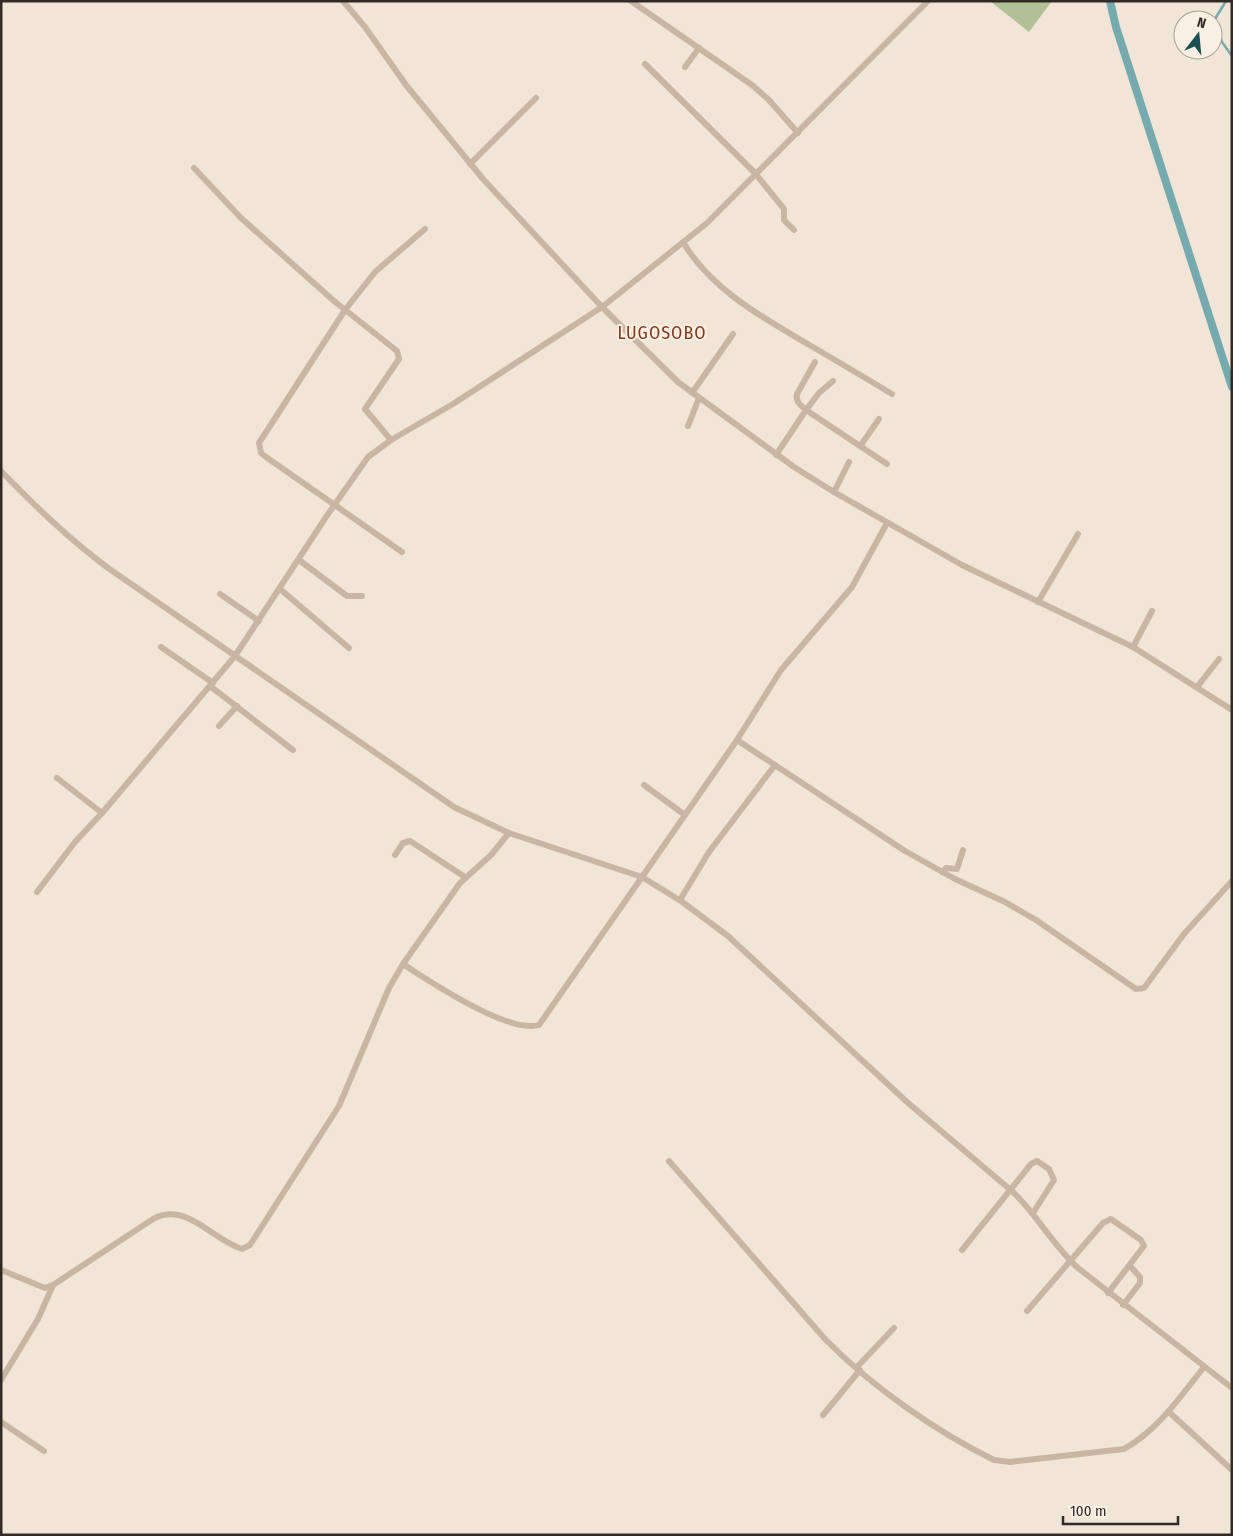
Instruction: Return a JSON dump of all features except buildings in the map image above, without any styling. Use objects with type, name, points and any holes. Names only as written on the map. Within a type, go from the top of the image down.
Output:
[{"type":"street","points":[[343,1],[365,27],[406,85],[470,164],[662,369],[692,393],[776,455],[834,492],[962,565],[1133,647],[1232,710]]},
{"type":"street","points":[[630,1],[752,85],[769,100],[798,133]]},
{"type":"street","points":[[38,892],[75,842],[102,813],[235,656],[334,505],[368,458],[391,440],[453,404],[602,307],[707,223],[928,1]]},
{"type":"street","points":[[685,67],[699,48]]},
{"type":"street","points":[[645,64],[755,173],[784,209],[784,220],[794,230]]},
{"type":"street","points":[[470,164],[536,98]]},
{"type":"street","points":[[194,168],[241,218],[345,310],[397,351],[399,359],[365,409],[391,440]]},
{"type":"street","points":[[402,552],[266,457],[261,453],[259,443],[345,310],[375,272],[425,228]]},
{"type":"street","points":[[682,242],[700,268],[755,313],[892,394]]},
{"type":"street","points":[[692,393],[733,334]]},
{"type":"street","points":[[815,362],[796,397],[806,410],[887,464]]},
{"type":"street","points":[[776,455],[819,393],[833,381]]},
{"type":"street","points":[[688,426],[699,398]]},
{"type":"street","points":[[861,445],[879,419]]},
{"type":"street","points":[[834,492],[849,462]]},
{"type":"street","points":[[1,471],[30,503],[73,542],[454,806],[509,833],[642,877],[680,900],[728,936],[907,1102],[1011,1190],[1033,1213],[1050,1238],[1072,1262],[1123,1305],[1232,1388]]},
{"type":"street","points":[[404,964],[458,999],[527,1027],[539,1025],[737,740],[781,670],[852,587],[887,523]]},
{"type":"street","points":[[1038,602],[1078,534]]},
{"type":"street","points":[[299,560],[347,596],[362,596]]},
{"type":"street","points":[[280,588],[349,648]]},
{"type":"street","points":[[220,594],[259,621]]},
{"type":"street","points":[[1133,647],[1152,611]]},
{"type":"street","points":[[162,646],[293,750]]},
{"type":"street","points":[[1197,688],[1219,659]]},
{"type":"street","points":[[219,726],[237,706]]},
{"type":"street","points":[[737,740],[906,851],[942,872],[1005,902],[1036,920],[1136,990],[1144,988],[1184,934],[1232,881]]},
{"type":"street","points":[[680,900],[708,852],[775,765]]},
{"type":"street","points":[[57,778],[102,813]]},
{"type":"street","points":[[644,785],[685,815]]},
{"type":"street","points":[[1,1270],[45,1288],[53,1285],[163,1214],[180,1214],[229,1245],[242,1249],[250,1245],[339,1106],[389,988],[404,964],[465,877],[491,855],[509,833]]},
{"type":"street","points":[[395,855],[402,843],[410,841],[465,877]]},
{"type":"street","points":[[942,872],[946,868],[957,869],[964,850]]},
{"type":"street","points":[[669,1161],[825,1339],[858,1369],[912,1410],[983,1454],[1002,1462],[1124,1449],[1138,1441],[1169,1412],[1204,1367]]},
{"type":"street","points":[[962,1250],[1033,1162],[1039,1162],[1049,1169],[1054,1176],[1052,1185],[1033,1213]]},
{"type":"street","points":[[1027,1311],[1072,1262],[1103,1223],[1111,1219],[1143,1243],[1143,1249],[1108,1293]]},
{"type":"street","points":[[1123,1305],[1140,1283],[1140,1277],[1130,1266]]},
{"type":"street","points":[[1,1380],[38,1319],[53,1285]]},
{"type":"street","points":[[823,1415],[858,1369],[894,1328]]},
{"type":"street","points":[[1169,1412],[1232,1470]]},
{"type":"street","points":[[1,1422],[44,1451]]},
{"type":"green space","points":[[990,1],[1052,1],[1029,32]]},
{"type":"waterway","points":[[1110,1],[1116,27],[1232,387]]},
{"type":"waterway","points":[[1226,1],[1215,19],[1222,42],[1232,56]]},
{"type":"district","name":"LUGOSOBO","points":[[662,333]]}]
